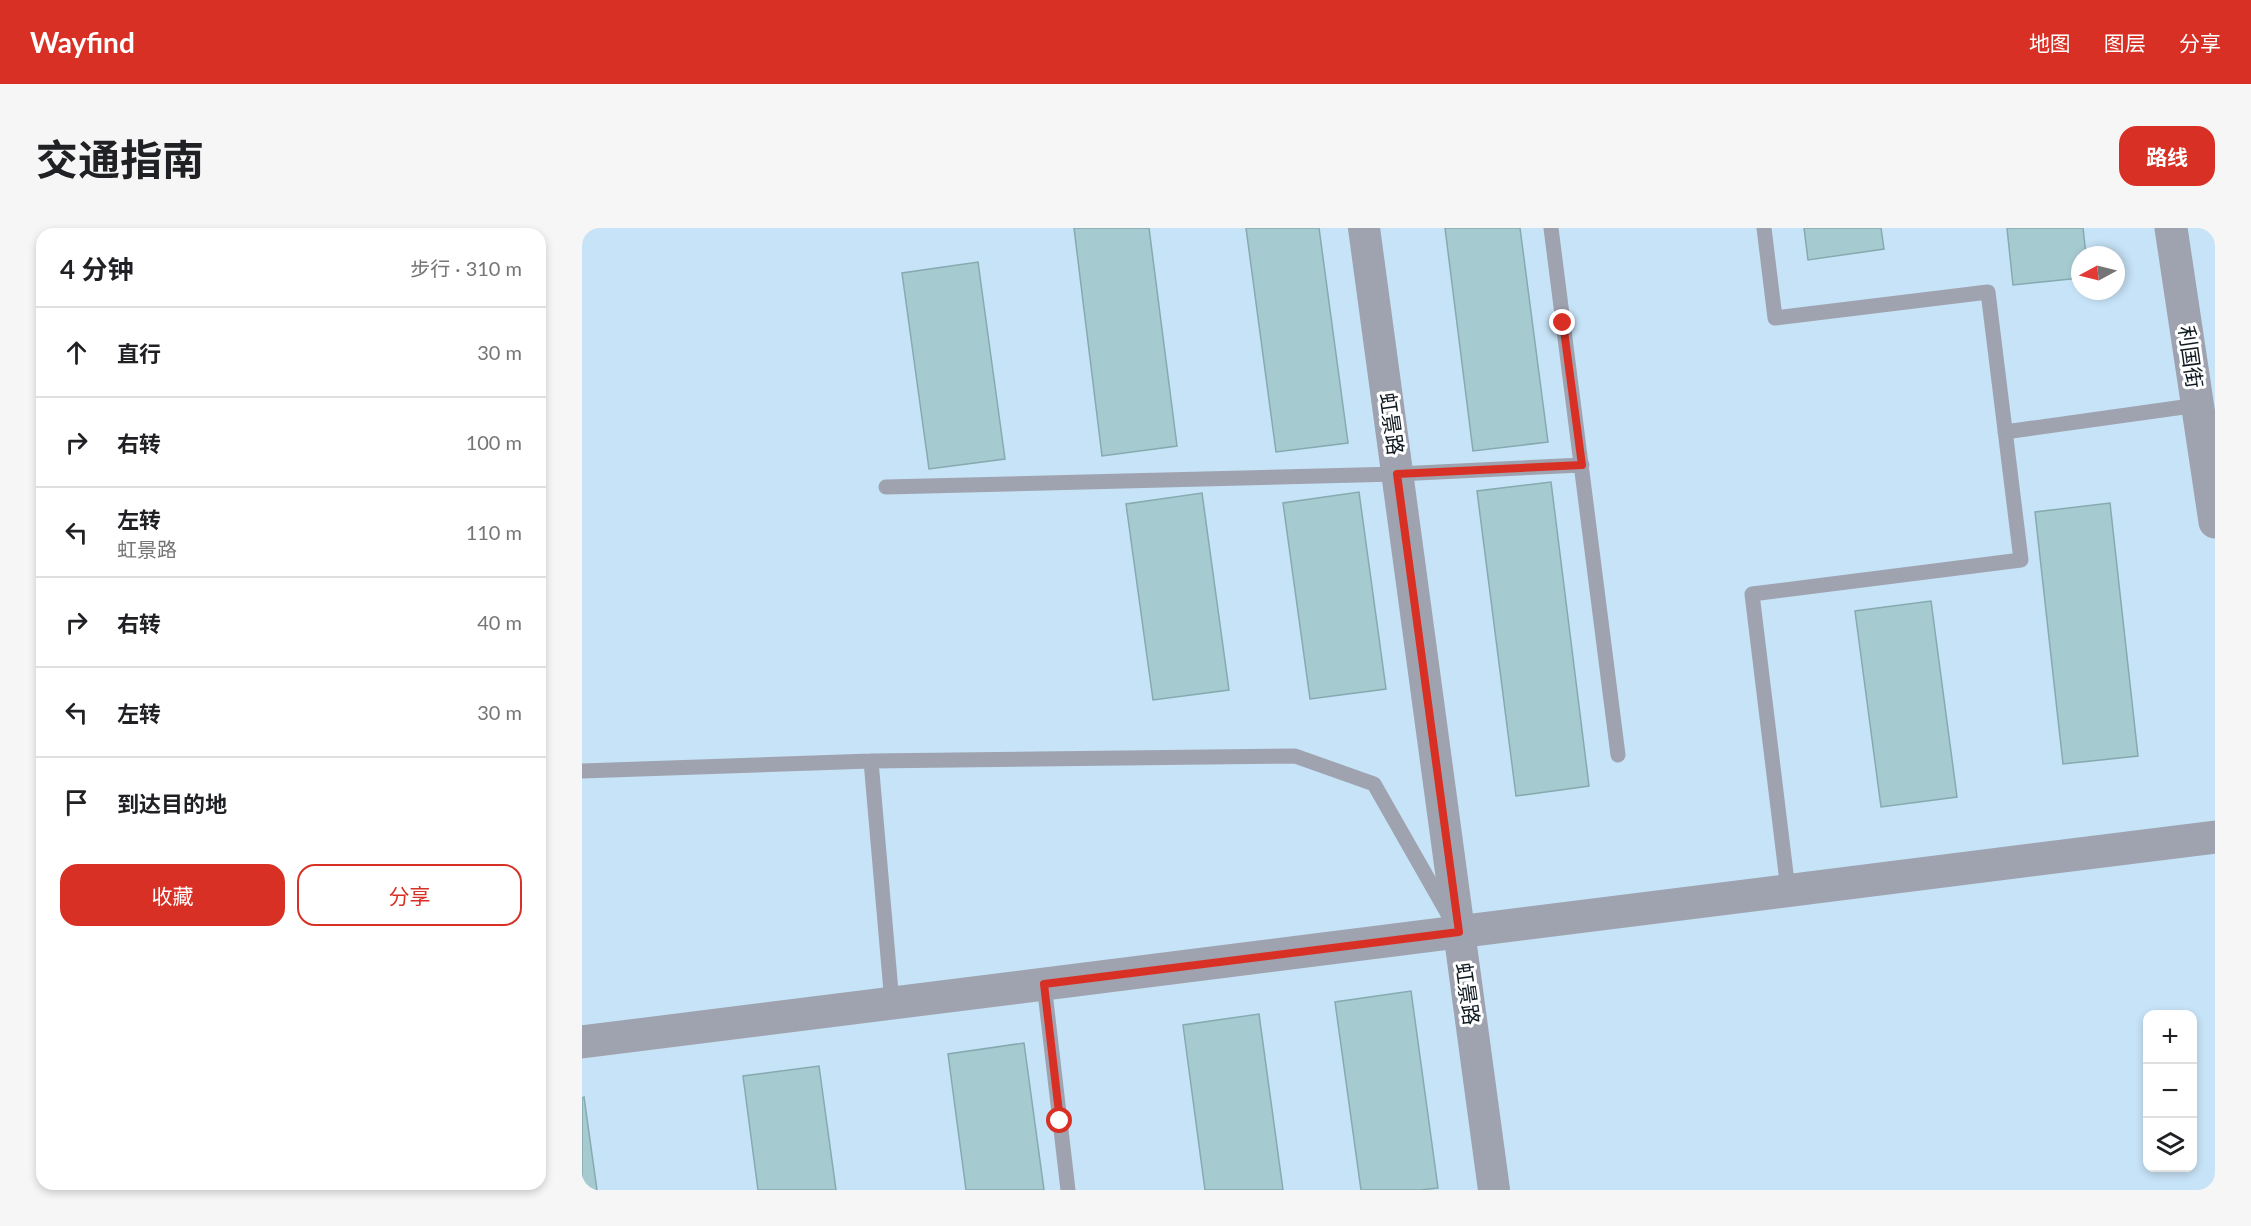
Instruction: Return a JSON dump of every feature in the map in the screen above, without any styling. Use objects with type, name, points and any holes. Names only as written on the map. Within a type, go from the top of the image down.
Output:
[{"type":"street","name":"虹景路","points":[[1364,228],[1494,1190]]},
{"type":"street","name":"利国街","points":[[2171,228],[2215,522]]},
{"type":"street","points":[[582,1042],[2215,837]]},
{"type":"lane","points":[[1551,228],[1618,755]]},
{"type":"lane","points":[[1764,228],[1776,318],[1988,292],[2021,560],[1752,594],[1788,890]]},
{"type":"lane","points":[[2005,432],[2198,405]]},
{"type":"lane","points":[[886,487],[1397,474],[1582,465]]},
{"type":"lane","points":[[582,771],[871,761],[1295,756],[1374,784],[1459,932]]},
{"type":"lane","points":[[871,761],[892,1003]]},
{"type":"lane","points":[[1044,984],[1068,1190]]},
{"type":"building","points":[[1074,228],[1149,228],[1177,446],[1102,456]]},
{"type":"building","points":[[1246,228],[1319,228],[1348,443],[1276,452]]},
{"type":"building","points":[[1445,228],[1520,228],[1548,442],[1473,451]]},
{"type":"building","points":[[1804,228],[1881,228],[1884,249],[1808,260]]},
{"type":"building","points":[[2007,228],[2083,228],[2085,246],[2071,246],[2071,279],[2013,285]]},
{"type":"building","points":[[978,262],[1005,459],[929,469],[902,273]]},
{"type":"building","points":[[1551,482],[1589,786],[1516,796],[1477,491]]},
{"type":"building","points":[[1359,492],[1386,689],[1310,699],[1283,503]]},
{"type":"building","points":[[1202,493],[1229,690],[1153,700],[1126,504]]},
{"type":"building","points":[[2110,503],[2138,756],[2063,764],[2035,512]]},
{"type":"building","points":[[1931,601],[1957,797],[1881,807],[1855,611]]},
{"type":"building","points":[[1411,991],[1438,1188],[1361,1190],[1335,1002]]},
{"type":"building","points":[[1259,1014],[1283,1190],[1205,1190],[1183,1025]]},
{"type":"building","points":[[1024,1043],[1044,1190],[966,1190],[948,1054]]},
{"type":"building","points":[[819,1066],[836,1190],[758,1190],[743,1076]]},
{"type":"building","points":[[584,1097],[597,1190],[582,1190],[582,1098]]},
{"type":"route","points":[[1060,1121],[1044,984],[1459,932],[1397,474],[1582,465],[1563,323]]}]
